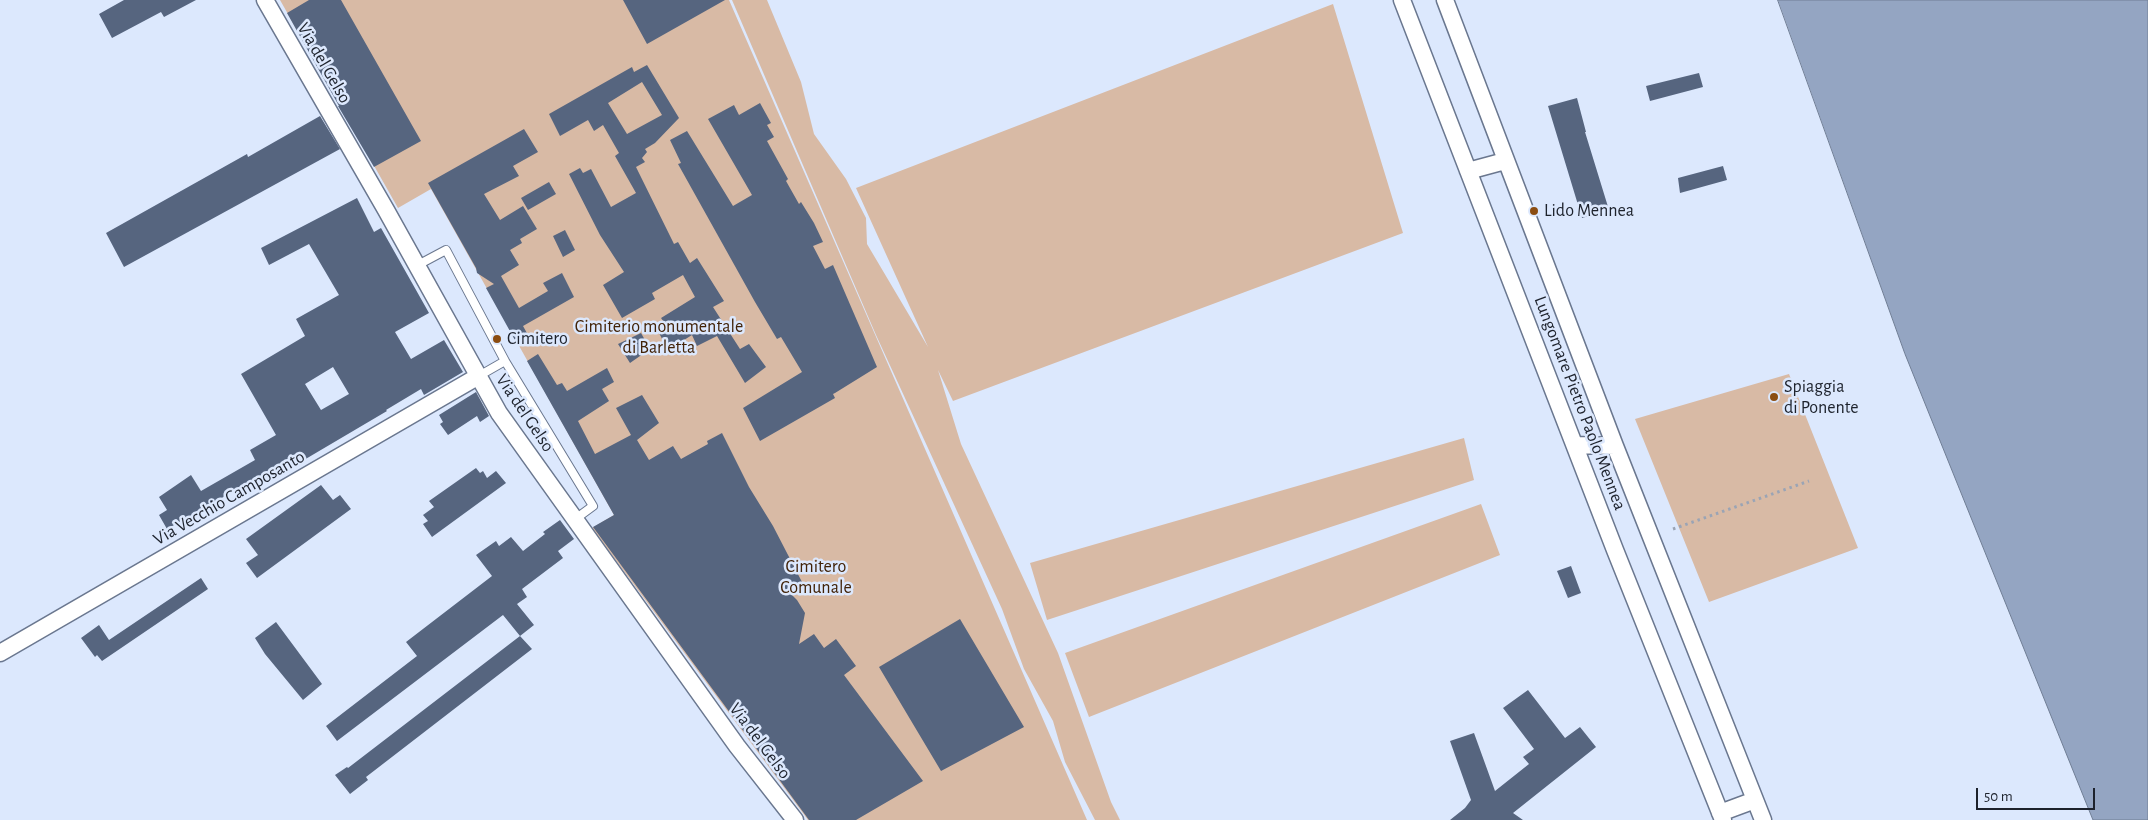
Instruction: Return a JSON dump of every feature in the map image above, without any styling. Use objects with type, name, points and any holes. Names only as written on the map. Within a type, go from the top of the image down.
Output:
[{"type":"street","name":"Via del Gelso","points":[[265,0],[499,413],[737,746],[795,820]]},
{"type":"street","name":"Lungomare Pietro Paolo Mennea","points":[[1402,0],[1722,816]]},
{"type":"street","name":"Lungomare Pietro Paolo Mennea","points":[[1445,0],[1615,446],[1763,820]]},
{"type":"street","points":[[1468,171],[1505,161]]},
{"type":"street","name":"Via Vecchio Camposanto","points":[[0,653],[477,377]]},
{"type":"street","points":[[1575,445],[1615,446]]},
{"type":"street","points":[[1722,816],[1756,800]]},
{"type":"lane","points":[[416,266],[446,250],[506,361],[593,506],[574,520]]},
{"type":"lane","points":[[477,377],[506,361]]},
{"type":"path","points":[[1673,529],[1809,481]]},
{"type":"green space","name":"Cimitero Comunale","points":[[280,0],[729,0],[1087,820],[808,820],[592,528],[614,515],[431,189],[398,208]]},
{"type":"green space","points":[[732,0],[767,0],[801,82],[814,134],[846,179],[866,218],[867,244],[928,347],[856,188],[1333,4],[1403,233],[953,401],[938,370],[961,444],[1058,653],[1111,802],[1120,820],[1095,820],[1065,762],[1053,721],[1024,669],[1002,609],[876,335]]},
{"type":"green space","points":[[1789,374],[1858,548],[1709,602],[1635,419]]},
{"type":"green space","points":[[1464,438],[1474,480],[1047,620],[1030,563]]},
{"type":"green space","points":[[1481,504],[1500,555],[1089,717],[1065,653]]},
{"type":"water","points":[[1778,0],[2148,0],[2148,820],[2093,820],[1905,354]]},
{"type":"building","points":[[124,0],[196,0],[164,17],[161,12],[112,38],[99,14]]},
{"type":"building","points":[[309,0],[341,0],[421,141],[374,167],[287,13]]},
{"type":"building","points":[[623,0],[725,0],[647,44]]},
{"type":"building","points":[[647,65],[679,118],[655,143],[645,149],[647,152],[642,158],[645,162],[636,167],[674,244],[678,242],[690,263],[697,258],[724,301],[713,307],[740,349],[749,344],[766,367],[745,383],[717,336],[697,346],[692,335],[668,350],[659,333],[668,328],[661,318],[695,297],[683,275],[652,293],[655,299],[622,318],[603,285],[624,272],[600,235],[569,174],[580,168],[583,173],[591,169],[611,207],[636,193],[615,156],[619,153],[603,125],[594,131],[588,120],[560,136],[549,114],[632,67],[634,72]],"holes":[[[642,82],[662,115],[627,134],[608,103]]]},
{"type":"building","points":[[1699,73],[1703,87],[1650,101],[1646,86]]},
{"type":"building","points":[[1577,98],[1585,132],[1609,210],[1582,218],[1548,106]]},
{"type":"building","points":[[760,103],[771,123],[767,125],[774,137],[767,141],[788,179],[786,181],[799,204],[801,202],[814,223],[823,242],[813,246],[825,269],[833,265],[877,367],[833,394],[835,398],[760,441],[743,408],[802,372],[781,337],[777,339],[755,302],[678,164],[681,163],[670,140],[687,131],[733,206],[752,195],[708,119],[734,105],[739,115]]},
{"type":"building","points":[[320,116],[340,149],[124,267],[106,233],[247,154],[248,157]]},
{"type":"building","points":[[524,129],[538,152],[513,166],[519,176],[484,194],[500,220],[523,206],[537,229],[520,239],[522,243],[510,250],[519,265],[501,276],[519,308],[548,291],[543,283],[562,273],[574,297],[523,326],[528,335],[516,342],[486,288],[494,284],[477,273],[476,268],[428,183]]},
{"type":"building","points":[[1723,166],[1727,180],[1680,193],[1678,178]]},
{"type":"building","points":[[549,182],[556,194],[528,210],[521,198]]},
{"type":"building","points":[[357,198],[374,232],[381,228],[429,313],[395,332],[411,359],[444,340],[463,372],[424,395],[421,389],[270,480],[266,473],[167,529],[159,515],[167,510],[159,497],[191,475],[201,491],[255,460],[250,450],[276,435],[241,374],[305,336],[296,319],[339,295],[309,244],[269,265],[261,248]],"holes":[[[333,367],[349,394],[321,410],[305,384]]]},
{"type":"building","points":[[565,230],[575,250],[563,257],[553,236]]},
{"type":"building","points":[[641,333],[650,349],[630,363],[618,344]]},
{"type":"building","points":[[538,354],[557,385],[562,383],[567,391],[607,368],[614,382],[602,389],[609,401],[578,421],[595,454],[631,435],[616,408],[642,395],[659,423],[637,440],[649,460],[673,446],[681,459],[708,444],[707,441],[722,433],[749,487],[773,526],[802,582],[788,591],[797,600],[805,613],[799,644],[814,634],[824,648],[836,639],[856,666],[844,675],[923,781],[856,820],[809,820],[593,527],[614,515],[527,361]]},
{"type":"building","points":[[476,392],[489,416],[480,422],[477,416],[448,435],[440,424],[443,422],[439,415]]},
{"type":"building","points":[[476,468],[480,473],[483,471],[487,478],[496,471],[506,483],[432,537],[423,524],[428,521],[423,515],[434,507],[429,501]]},
{"type":"building","points":[[321,485],[333,500],[340,495],[351,509],[257,578],[246,563],[258,555],[246,539]]},
{"type":"building","points":[[560,520],[574,539],[558,551],[563,558],[522,589],[527,597],[517,604],[534,625],[520,636],[503,615],[337,741],[326,726],[417,656],[406,642],[492,576],[476,555],[496,541],[499,546],[511,537],[523,551],[545,534],[543,532]]},
{"type":"building","points":[[1571,566],[1581,593],[1568,598],[1557,571]]},
{"type":"building","points":[[201,578],[208,589],[102,661],[97,655],[95,657],[81,638],[99,625],[109,640]]},
{"type":"building","points":[[960,619],[1024,727],[941,771],[879,667]]},
{"type":"building","points":[[276,622],[322,684],[303,700],[265,654],[255,638]]},
{"type":"building","points":[[520,636],[532,649],[366,777],[368,780],[350,794],[335,775],[348,768]]},
{"type":"building","points":[[1528,690],[1565,738],[1580,727],[1596,747],[1513,813],[1523,820],[1450,820],[1465,808],[1471,800],[1450,741],[1474,733],[1495,791],[1529,764],[1523,757],[1534,749],[1503,708]]},
{"type":"place","name":"Lido Mennea","points":[[1534,211]]},
{"type":"place","name":"Cimitero","points":[[497,339]]},
{"type":"place","name":"Spiaggia di Ponente","points":[[1774,397]]},
{"type":"park label","name":"Cimiterio monumentale di Barletta","points":[[659,337]]}]
